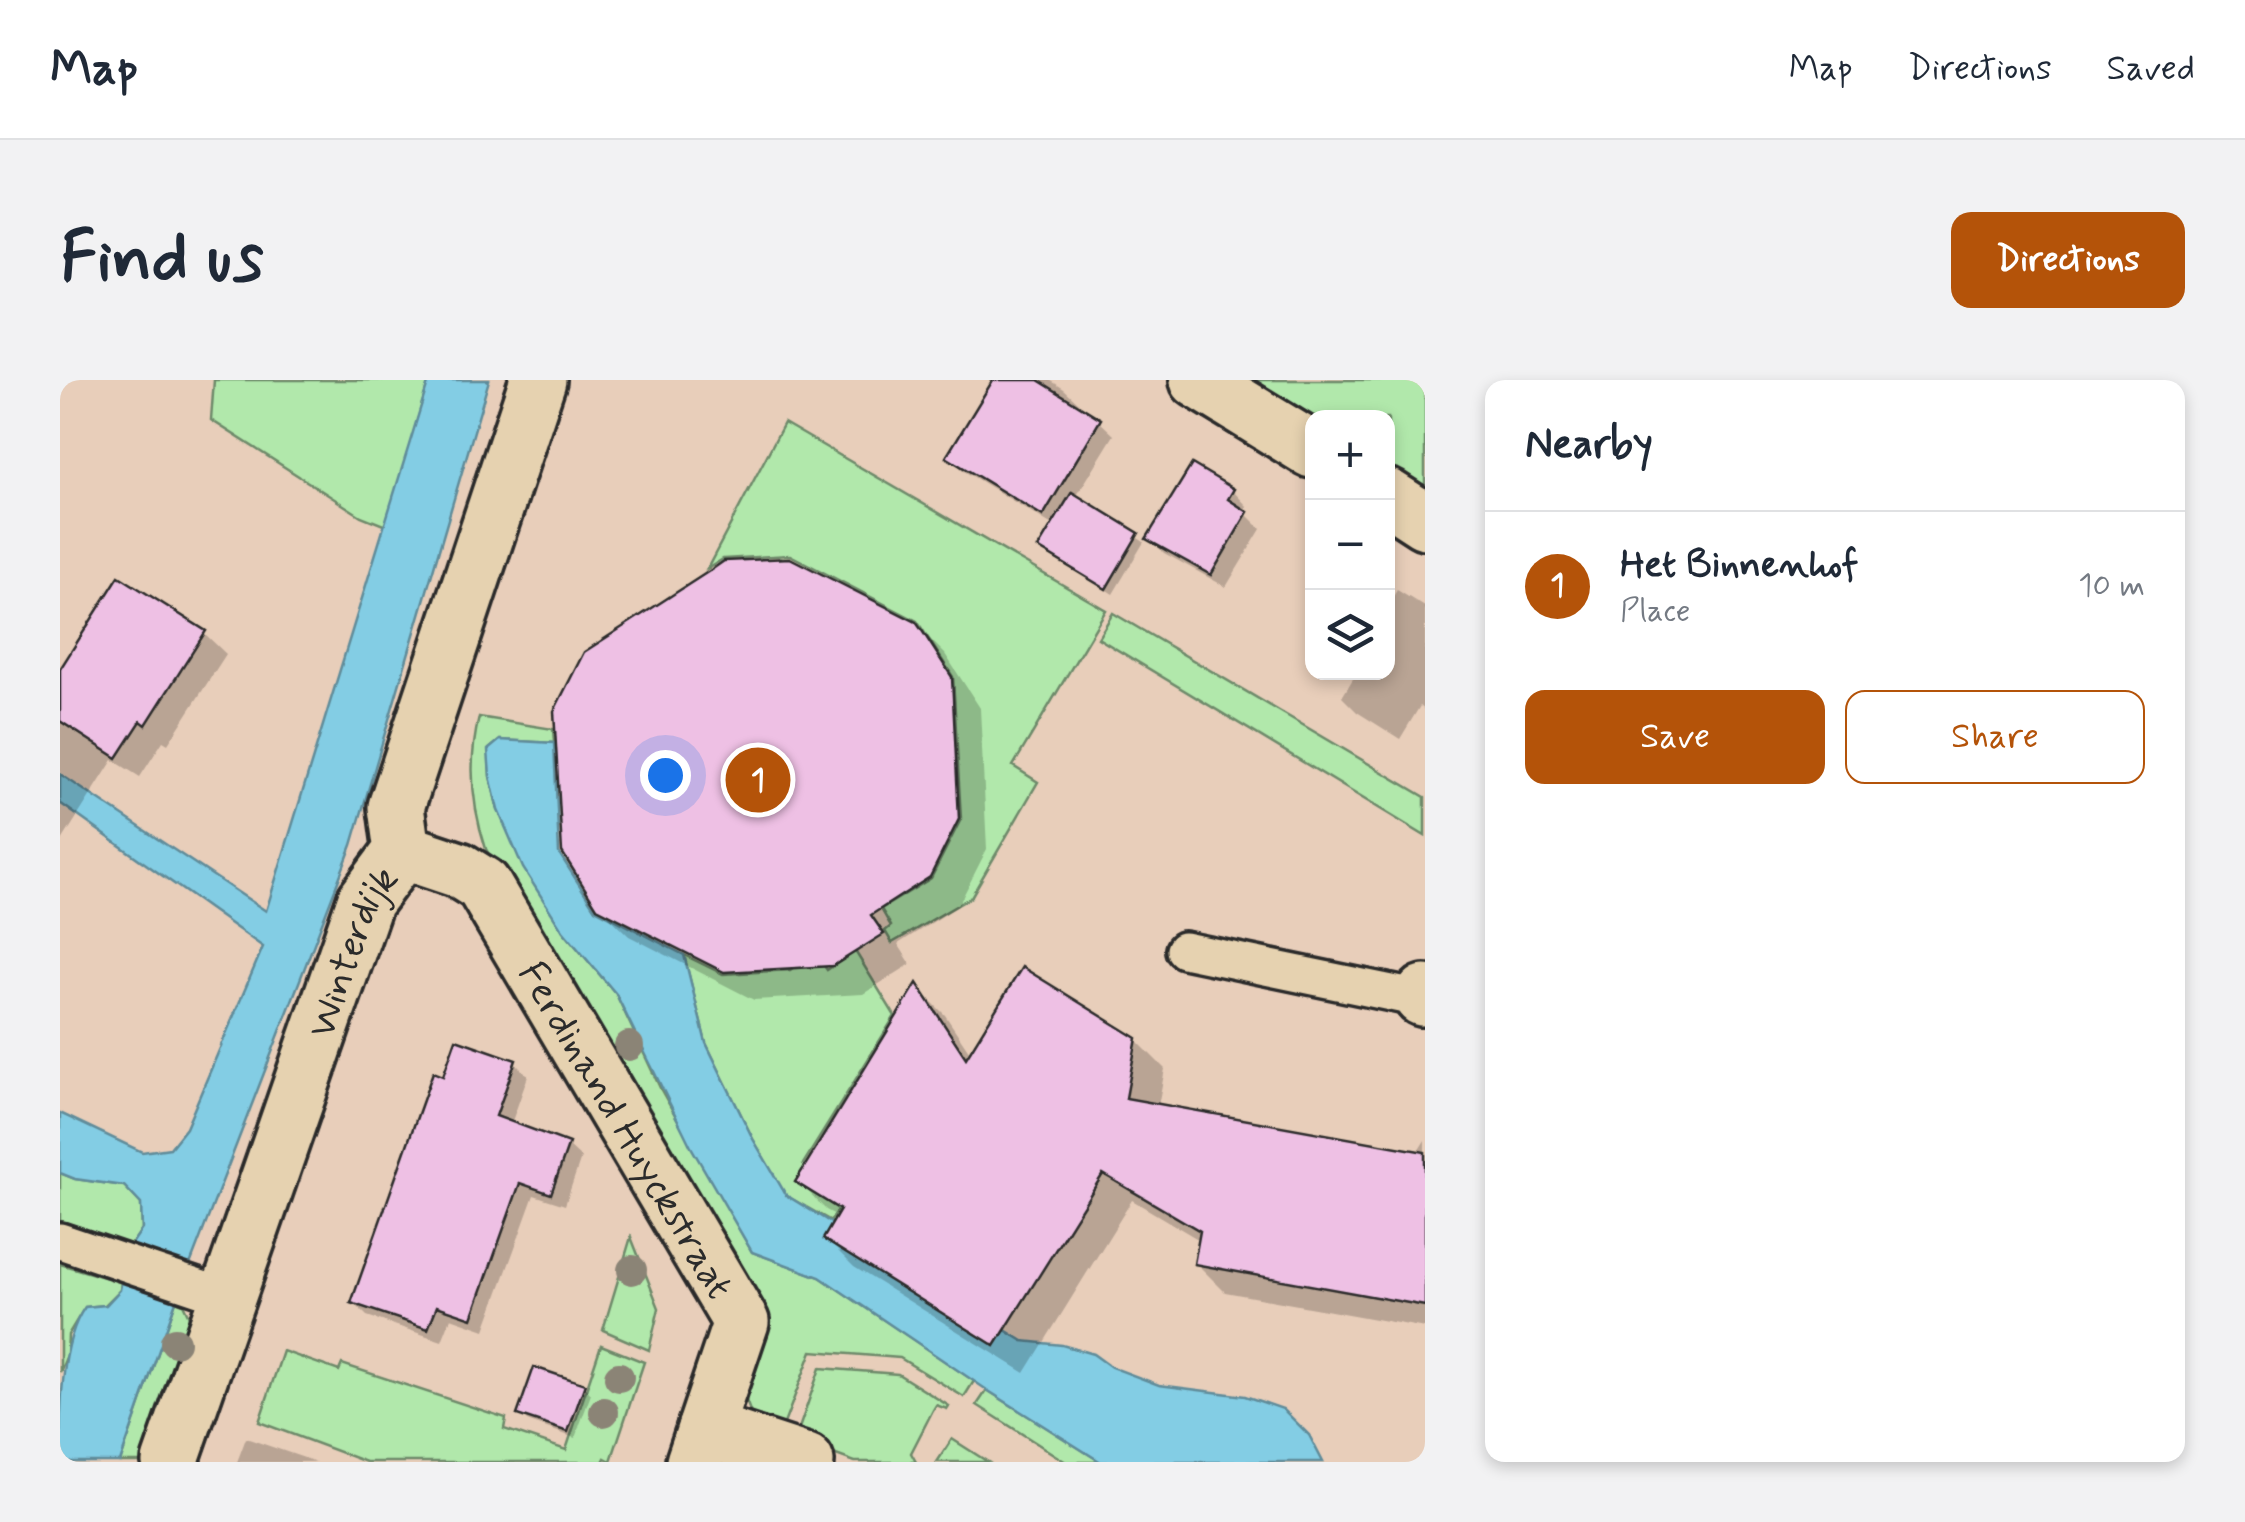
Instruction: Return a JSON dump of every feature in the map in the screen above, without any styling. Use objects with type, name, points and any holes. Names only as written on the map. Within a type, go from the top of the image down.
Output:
[{"type":"street","name":"Winterdijk","points":[[170,1462],[208,1290],[365,902],[402,851],[396,807],[538,380]]},
{"type":"street","points":[[1198,380],[1305,446]]},
{"type":"street","points":[[1394,500],[1425,521]]},
{"type":"street","name":"Ferdinand Huyckstraat","points":[[402,851],[459,870],[484,885],[741,1322],[699,1446]]},
{"type":"street","points":[[699,1446],[806,1462]]},
{"type":"lane","points":[[1184,950],[1424,997]]},
{"type":"lane","points":[[60,1241],[208,1290]]},
{"type":"green space","points":[[214,380],[429,380],[386,526],[361,516],[211,420]]},
{"type":"green space","points":[[1223,380],[1425,380],[1425,504],[1395,485],[1395,410],[1305,410],[1305,431]]},
{"type":"green space","points":[[784,423],[1106,610],[1013,766],[1038,782],[971,897],[892,943],[885,931],[891,926],[881,909],[931,878],[961,819],[953,677],[917,621],[790,555],[723,559],[707,569]]},
{"type":"green space","points":[[1113,613],[1425,797],[1425,836],[1098,638]]},
{"type":"green space","points":[[479,717],[553,729],[554,743],[500,740],[489,749],[498,810],[563,931],[616,994],[661,1090],[752,1252],[820,1277],[974,1381],[964,1397],[900,1358],[812,1351],[779,1437],[754,1422],[741,1387],[744,1296],[486,849],[473,784],[473,750]]},
{"type":"green space","points":[[855,951],[895,1016],[803,1164],[849,1192],[831,1221],[785,1195],[753,1139],[706,1043],[684,955],[723,974],[790,970],[815,953],[827,970]]},
{"type":"green space","points":[[60,1173],[124,1186],[141,1204],[142,1229],[127,1251],[60,1226]]},
{"type":"green space","points":[[631,1237],[659,1308],[649,1350],[603,1330]]},
{"type":"green space","points":[[60,1264],[121,1282],[120,1290],[105,1305],[85,1307],[68,1335],[67,1355],[60,1372]]},
{"type":"green space","points":[[176,1301],[183,1304],[194,1327],[146,1462],[120,1462]]},
{"type":"green space","points":[[601,1345],[644,1362],[611,1461],[605,1458],[603,1462],[366,1462],[259,1422],[283,1351],[339,1371],[342,1364],[506,1418],[504,1429],[566,1450]]},
{"type":"green space","points":[[820,1368],[898,1374],[949,1406],[947,1409],[936,1405],[933,1410],[911,1453],[916,1462],[855,1462],[795,1440]]},
{"type":"green space","points":[[987,1390],[1101,1462],[1066,1462],[977,1405]]},
{"type":"green space","points":[[952,1439],[988,1462],[937,1462]]},
{"type":"water","points":[[429,380],[489,380],[352,845],[176,1301],[120,1462],[60,1462],[63,1380],[71,1339],[85,1307],[106,1305],[120,1290],[127,1251],[142,1229],[141,1204],[124,1186],[60,1173],[60,1113],[142,1152],[170,1148],[186,1128],[263,947],[60,803],[60,774],[266,911]]},
{"type":"water","points":[[500,740],[554,743],[559,853],[595,909],[684,955],[706,1043],[753,1139],[786,1195],[1023,1341],[1062,1345],[1093,1354],[1111,1367],[1159,1385],[1245,1396],[1283,1409],[1309,1435],[1323,1462],[1101,1462],[820,1277],[752,1252],[691,1147],[616,994],[563,931],[523,868],[498,810],[490,776],[488,750]]},
{"type":"building","points":[[993,380],[1038,380],[1101,419],[1043,516],[946,457]]},
{"type":"building","points":[[1192,464],[1234,489],[1228,499],[1248,512],[1211,575],[1146,539]]},
{"type":"building","points":[[1072,492],[1139,533],[1106,589],[1038,548]]},
{"type":"building","points":[[790,558],[916,622],[923,632],[952,677],[959,819],[930,877],[871,915],[884,934],[833,966],[724,972],[597,908],[562,852],[554,711],[584,652],[724,561]]},
{"type":"building","points":[[119,576],[206,631],[146,725],[141,721],[117,758],[60,721],[60,669]]},
{"type":"building","points":[[1022,967],[1137,1038],[1126,1098],[1425,1152],[1425,1306],[1194,1264],[1200,1231],[1103,1174],[995,1346],[823,1239],[840,1210],[795,1182],[917,983],[966,1058]]},
{"type":"building","points":[[456,1039],[516,1060],[496,1116],[569,1143],[551,1194],[520,1183],[472,1318],[437,1306],[428,1329],[351,1303],[433,1072],[443,1076]]},
{"type":"building","points":[[534,1367],[585,1384],[568,1432],[517,1415]]},
{"type":"place","name":"Het Binnenhof","points":[[758,780]]}]
